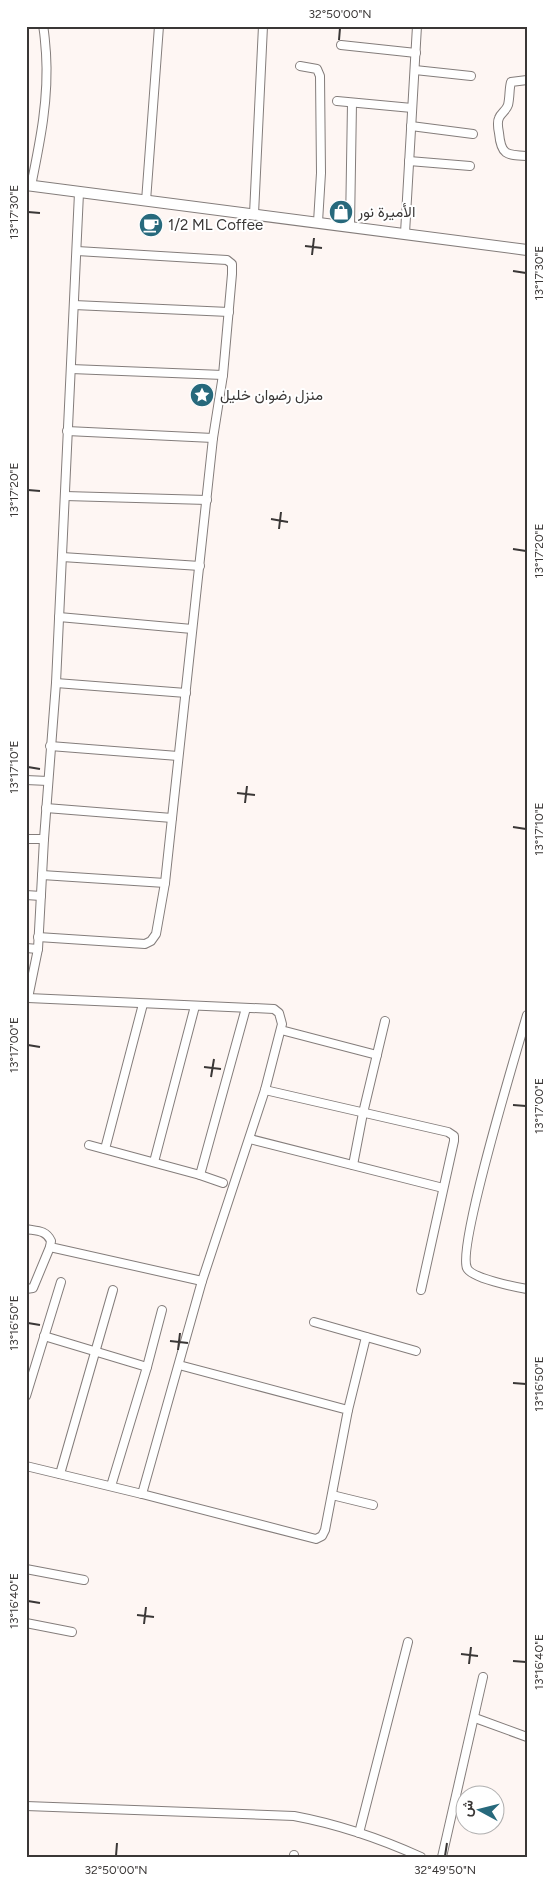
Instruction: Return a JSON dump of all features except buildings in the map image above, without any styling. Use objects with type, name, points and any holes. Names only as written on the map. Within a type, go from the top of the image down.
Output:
[{"type":"main road","points":[[28,186],[527,250]]},
{"type":"street","points":[[28,186],[43,122],[46,95],[43,26]]},
{"type":"street","points":[[146,201],[159,26]]},
{"type":"street","points":[[254,214],[263,26]]},
{"type":"street","points":[[405,234],[417,26]]},
{"type":"street","points":[[341,45],[416,53]]},
{"type":"street","points":[[300,66],[316,69],[320,76],[321,173],[318,222]]},
{"type":"street","points":[[415,70],[471,76]]},
{"type":"street","points":[[527,80],[511,82],[506,110],[500,116],[498,122],[500,147],[504,152],[527,156]]},
{"type":"street","points":[[337,102],[412,108]]},
{"type":"street","points":[[350,226],[352,103]]},
{"type":"street","points":[[411,126],[473,134]]},
{"type":"street","points":[[409,161],[470,166]]},
{"type":"street","points":[[79,193],[56,683],[50,746],[38,949],[27,998],[277,1010],[281,1016],[281,1030],[265,1090],[202,1281],[142,1494]]},
{"type":"street","points":[[38,937],[145,944],[151,941],[156,934],[165,883],[213,438],[223,375],[232,268],[230,261],[227,260],[77,251]]},
{"type":"street","points":[[74,304],[229,312]]},
{"type":"street","points":[[71,369],[223,375]]},
{"type":"street","points":[[67,431],[213,438]]},
{"type":"street","points":[[65,496],[207,500]]},
{"type":"street","points":[[62,557],[200,566]]},
{"type":"street","points":[[59,617],[192,629]]},
{"type":"street","points":[[56,683],[186,693]]},
{"type":"street","points":[[50,746],[178,756]]},
{"type":"street","points":[[26,780],[48,781]]},
{"type":"street","points":[[46,808],[172,818]]},
{"type":"street","points":[[26,838],[44,839]]},
{"type":"street","points":[[42,875],[165,883]]},
{"type":"street","points":[[26,895],[40,896]]},
{"type":"street","points":[[26,948],[38,949]]},
{"type":"street","points":[[105,1149],[143,1004]]},
{"type":"street","points":[[154,1162],[195,1006]]},
{"type":"street","points":[[200,1175],[246,1008]]},
{"type":"street","points":[[527,1016],[473,1210],[465,1256],[466,1266],[472,1274],[527,1289]]},
{"type":"street","points":[[353,1165],[363,1113],[385,1021]]},
{"type":"street","points":[[281,1030],[377,1055]]},
{"type":"street","points":[[265,1090],[452,1134],[454,1141],[421,1290]]},
{"type":"street","points":[[250,1139],[443,1188]]},
{"type":"street","points":[[88,1145],[154,1162],[223,1183]]},
{"type":"street","points":[[26,1229],[43,1232],[51,1240],[50,1247],[33,1288],[26,1289]]},
{"type":"street","points":[[50,1247],[202,1281]]},
{"type":"street","points":[[26,1396],[61,1282]]},
{"type":"street","points":[[60,1474],[113,1290]]},
{"type":"street","points":[[111,1486],[162,1310]]},
{"type":"street","points":[[314,1322],[416,1351]]},
{"type":"street","points":[[44,1336],[147,1367]]},
{"type":"street","points":[[26,1466],[316,1539],[322,1536],[325,1530],[348,1410],[366,1337]]},
{"type":"street","points":[[179,1365],[348,1410]]},
{"type":"street","points":[[332,1495],[373,1506]]},
{"type":"street","points":[[26,1569],[84,1580]]},
{"type":"street","points":[[26,1623],[72,1632]]},
{"type":"street","points":[[359,1833],[408,1642]]},
{"type":"street","points":[[442,1857],[483,1677]]},
{"type":"street","points":[[475,1718],[527,1737]]},
{"type":"street","points":[[26,1806],[294,1816],[359,1833],[421,1857]]},
{"type":"place","name":"الأميرة نور","points":[[341,212]]},
{"type":"place","name":"1/2 ML Coffee","points":[[151,225]]},
{"type":"place","name":"منزل رضوان خليل","points":[[202,395]]}]
